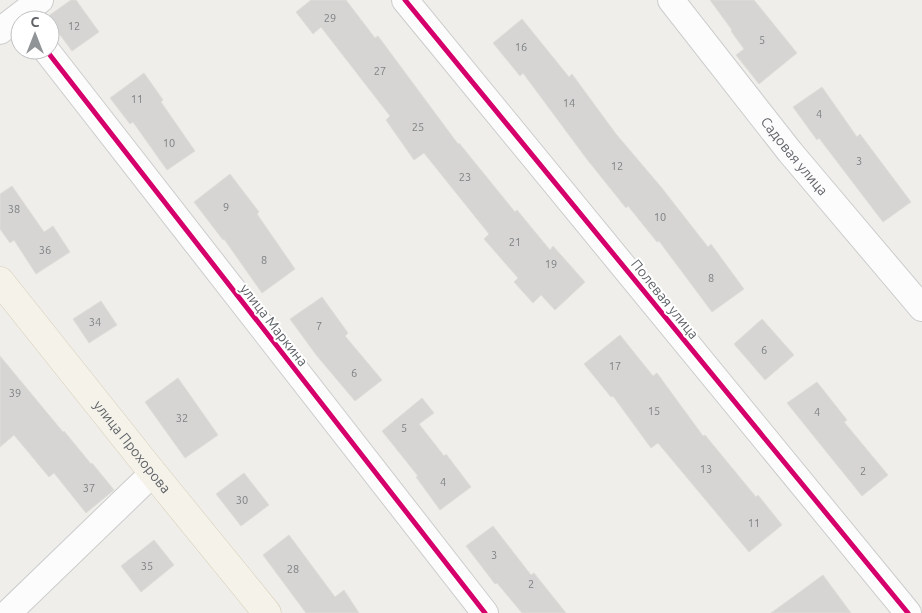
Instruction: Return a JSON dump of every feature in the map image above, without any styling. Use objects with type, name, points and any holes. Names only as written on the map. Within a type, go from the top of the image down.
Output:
[{"type":"main road","name":"улица Прохорова","points":[[0,281],[153,474],[267,613]]},
{"type":"street","points":[[24,10],[40,0]]},
{"type":"street","name":"Полевая улица","points":[[405,0],[908,613]]},
{"type":"street","name":"Садовая улица","points":[[671,0],[790,152],[922,308]]},
{"type":"street","name":"улица Маркина","points":[[54,60],[485,613]]},
{"type":"street","points":[[8,613],[153,474]]},
{"type":"building","points":[[71,0],[76,0],[99,32],[72,51],[60,35],[60,10],[57,10]]},
{"type":"building","points":[[311,0],[346,0],[375,38],[378,36],[458,144],[515,212],[517,210],[550,250],[553,246],[585,282],[555,310],[541,295],[533,303],[514,282],[518,278],[484,239],[489,234],[424,153],[414,160],[386,120],[390,116],[321,27],[313,34],[296,12]]},
{"type":"building","points":[[710,0],[754,0],[797,53],[759,84],[736,55],[744,49]]},
{"type":"building","points":[[522,19],[569,77],[572,74],[616,134],[708,247],[711,244],[744,289],[712,312],[659,241],[657,242],[628,206],[626,208],[523,73],[520,76],[493,43]]},
{"type":"building","points":[[144,73],[163,100],[161,102],[195,151],[167,170],[133,122],[130,124],[110,98]]},
{"type":"building","points":[[822,87],[857,137],[860,134],[911,202],[883,222],[793,107]]},
{"type":"building","points":[[230,174],[259,212],[257,214],[295,269],[262,293],[224,239],[194,202]]},
{"type":"building","points":[[12,186],[44,232],[53,226],[70,252],[36,274],[14,240],[10,243],[0,229],[0,194]]},
{"type":"building","points":[[322,297],[348,333],[345,336],[382,380],[355,401],[317,356],[290,319]]},
{"type":"building","points":[[101,301],[117,325],[89,343],[73,319]]},
{"type":"building","points":[[762,319],[794,355],[765,380],[734,344]]},
{"type":"building","points":[[620,335],[653,376],[657,373],[703,436],[705,435],[756,497],[758,495],[782,525],[749,552],[658,443],[651,448],[613,396],[611,397],[584,364]]},
{"type":"building","points":[[0,356],[114,490],[86,513],[54,473],[49,477],[14,435],[0,447]]},
{"type":"building","points":[[178,378],[218,435],[185,458],[145,402]]},
{"type":"building","points":[[817,382],[847,420],[844,422],[888,475],[862,496],[787,403]]},
{"type":"building","points":[[422,398],[434,413],[419,424],[444,456],[446,454],[471,487],[440,510],[416,477],[418,476],[382,431]]},
{"type":"building","points":[[244,473],[269,505],[241,526],[216,494]]},
{"type":"building","points":[[493,526],[531,575],[534,573],[566,613],[522,613],[497,583],[495,584],[466,546]]},
{"type":"building","points":[[289,535],[335,597],[344,590],[359,613],[306,613],[263,555]]},
{"type":"building","points":[[154,540],[174,565],[141,592],[121,566]]},
{"type":"building","points":[[823,575],[851,613],[771,613]]},
{"type":"cycle path","points":[[405,0],[908,613]]},
{"type":"cycle path","points":[[54,60],[485,613]]}]
